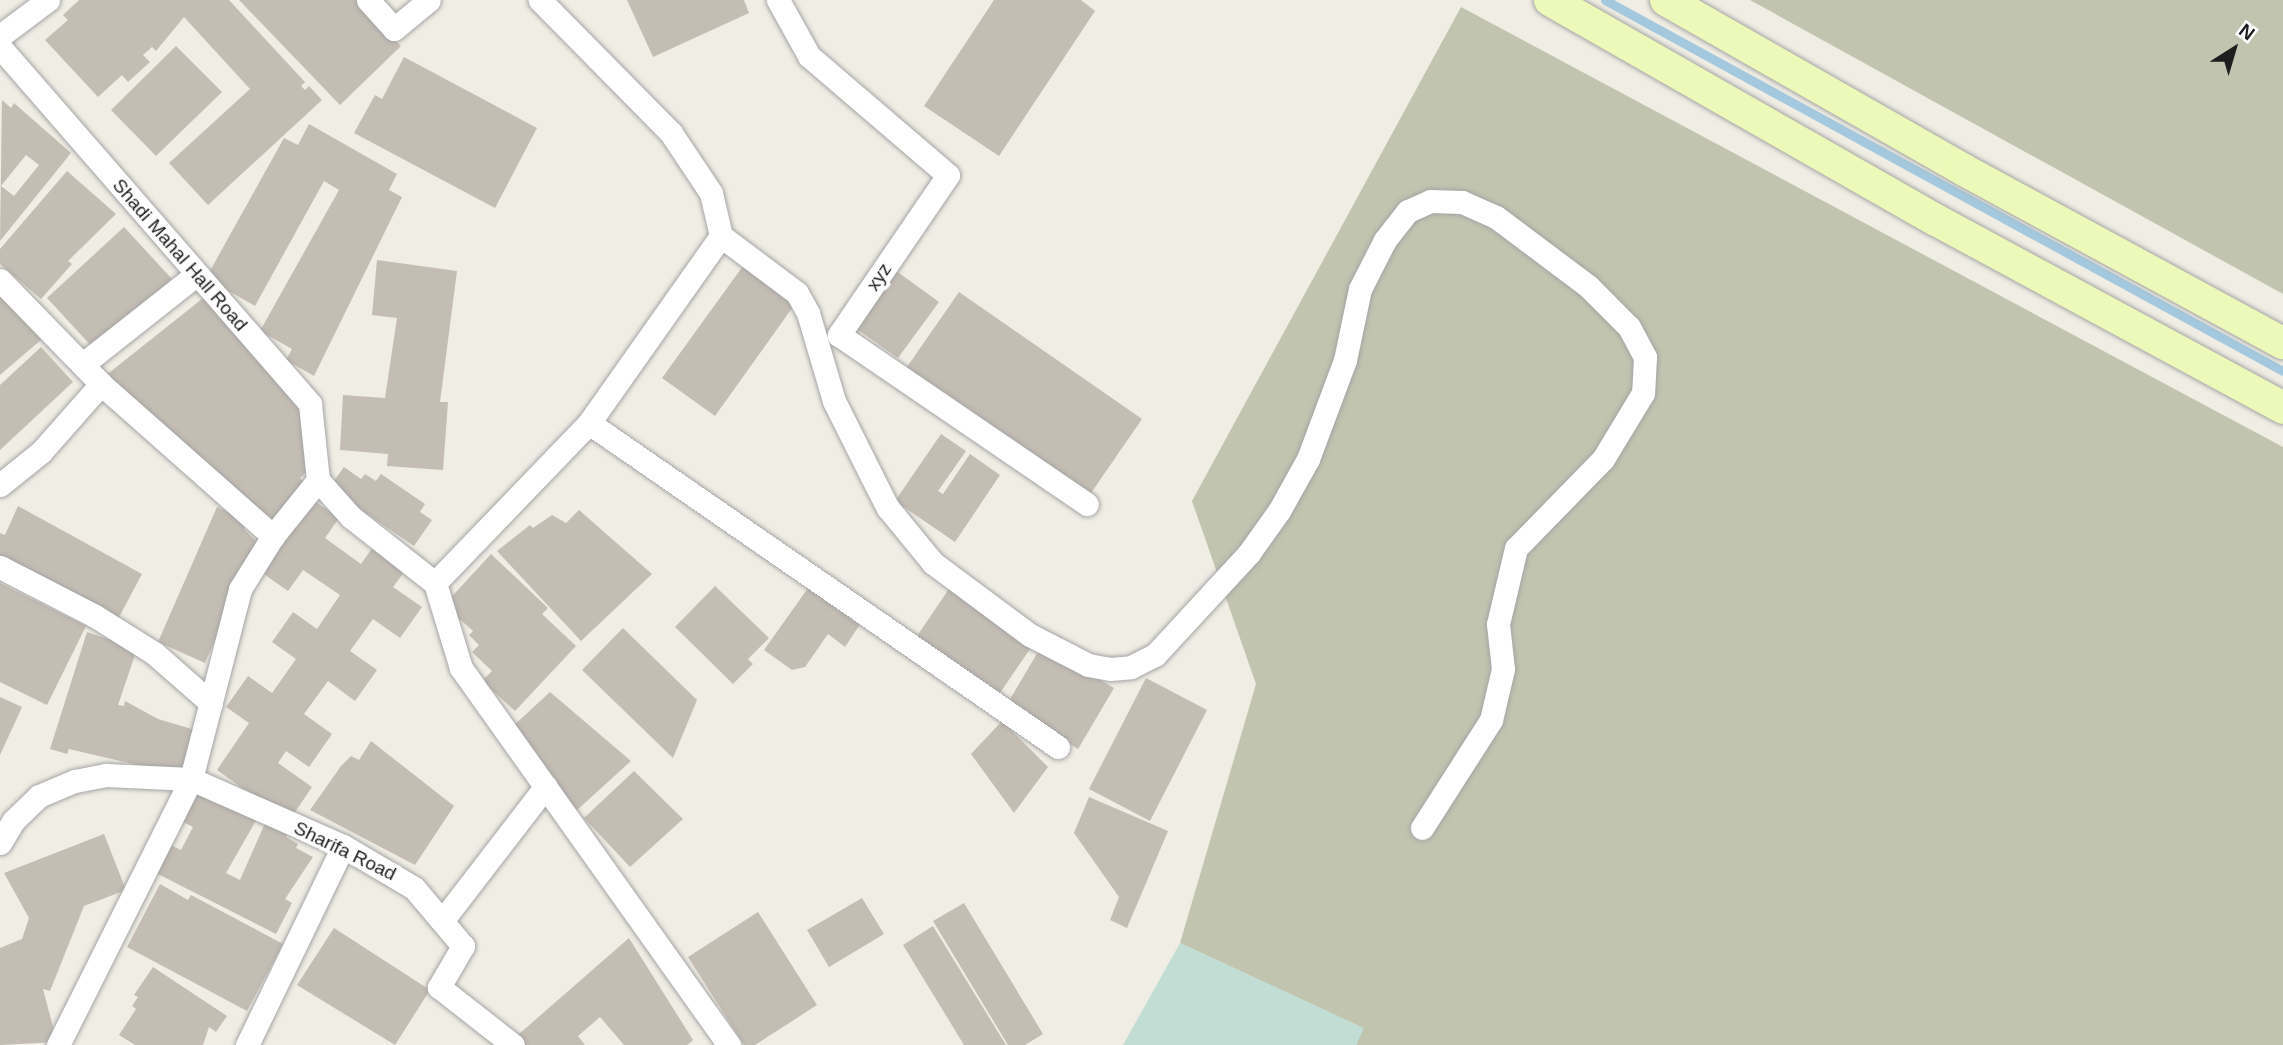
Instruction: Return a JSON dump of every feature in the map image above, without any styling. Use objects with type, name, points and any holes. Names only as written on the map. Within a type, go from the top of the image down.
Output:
[{"type":"street","points":[[0,36],[48,0]]},
{"type":"street","points":[[368,0],[394,29],[429,0]]},
{"type":"street","points":[[540,0],[671,132],[711,193],[721,236],[797,293],[808,313],[834,401],[872,477],[888,508],[933,563],[1030,635],[1088,665],[1110,669],[1131,667],[1155,655],[1249,553],[1279,511],[1308,459],[1340,373],[1360,289],[1385,240],[1408,211],[1430,201],[1462,202],[1496,217],[1588,286],[1629,327],[1645,357],[1643,393],[1603,458],[1516,548],[1498,624],[1503,669],[1491,720],[1422,828]]},
{"type":"street","name":"xyz","points":[[778,0],[809,56],[948,175],[839,335],[1087,504]]},
{"type":"street","points":[[1550,0],[1936,220],[2283,408]]},
{"type":"street","points":[[1666,0],[1964,170],[2283,343]]},
{"type":"street","name":"Shadi Mahal Hall Road","points":[[5,63],[197,274],[310,404],[318,480]]},
{"type":"street","points":[[435,583],[589,423],[721,236]]},
{"type":"street","points":[[83,364],[197,274]]},
{"type":"street","points":[[0,280],[101,384],[273,536]]},
{"type":"street","points":[[0,485],[41,452],[101,384]]},
{"type":"street","points":[[589,423],[1058,747]]},
{"type":"street","points":[[58,1045],[191,779],[240,589],[273,536],[318,480],[351,517],[435,583],[461,668],[729,1045]]},
{"type":"street","points":[[0,567],[95,616],[154,653],[211,703]]},
{"type":"street","points":[[0,844],[13,821],[39,796],[75,781],[106,775],[191,779]]},
{"type":"street","name":"Sharifa Road","points":[[191,779],[343,846],[393,872],[463,946],[439,987],[513,1045]]},
{"type":"street","points":[[442,921],[546,786]]},
{"type":"street","points":[[247,1045],[343,846]]},
{"type":"shaded area","points":[[1750,0],[2283,0],[2283,294]]},
{"type":"shaded area","points":[[1461,7],[2283,447],[2283,1045],[1356,1045],[1363,1028],[1180,943],[1256,684],[1192,501]]},
{"type":"shaded area","points":[[1180,943],[1364,1028],[1356,1045],[1123,1045]]},
{"type":"building","points":[[79,0],[229,0],[305,82],[301,86],[305,90],[309,86],[322,100],[208,205],[169,163],[250,89],[184,17],[156,51],[152,47],[143,55],[150,62],[128,82],[122,75],[98,97],[45,40],[68,20],[63,15]]},
{"type":"building","points":[[239,0],[356,0],[401,46],[340,105]]},
{"type":"building","points":[[627,0],[744,0],[749,13],[653,57]]},
{"type":"building","points":[[994,0],[1081,0],[1095,11],[999,156],[924,106]]},
{"type":"building","points":[[176,46],[222,92],[156,156],[111,110]]},
{"type":"building","points":[[404,57],[537,128],[495,208],[354,133],[375,95],[382,99]]},
{"type":"building","points":[[2,100],[11,108],[14,103],[71,153],[0,241]],"holes":[[[26,155],[39,165],[14,196],[1,186]]]},
{"type":"building","points":[[309,124],[397,174],[389,190],[402,197],[314,376],[286,360],[292,349],[260,331],[339,190],[324,181],[255,306],[206,278],[284,138],[298,145]]},
{"type":"building","points":[[67,171],[116,214],[68,261],[72,264],[41,299],[0,264],[0,249]]},
{"type":"building","points":[[124,227],[172,279],[95,350],[47,298]]},
{"type":"building","points":[[377,260],[457,271],[440,402],[448,402],[443,470],[387,466],[388,454],[340,450],[343,395],[385,398],[397,318],[372,315]]},
{"type":"building","points":[[743,266],[795,304],[715,416],[662,378]]},
{"type":"building","points":[[895,270],[939,302],[898,358],[854,327]]},
{"type":"building","points":[[0,289],[42,339],[0,375]]},
{"type":"building","points":[[959,292],[1142,419],[1091,493],[907,367]]},
{"type":"building","points":[[207,295],[306,406],[309,470],[300,478],[307,486],[271,525],[100,380]]},
{"type":"building","points":[[41,347],[73,382],[0,450],[0,385]]},
{"type":"building","points":[[941,434],[966,451],[938,491],[943,494],[970,454],[1000,475],[955,542],[895,501]]},
{"type":"building","points":[[344,467],[361,479],[365,474],[376,481],[381,474],[425,504],[420,512],[432,520],[414,546],[329,488]]},
{"type":"building","points":[[309,497],[339,518],[325,538],[361,564],[375,544],[408,567],[393,587],[422,607],[400,638],[373,619],[350,651],[377,670],[355,701],[328,681],[304,714],[332,734],[309,767],[286,751],[278,763],[312,787],[289,821],[217,770],[249,723],[226,707],[248,676],[272,693],[296,659],[272,642],[293,612],[317,629],[340,595],[303,570],[288,591],[258,570]]},
{"type":"building","points":[[18,506],[142,574],[118,619],[0,555],[0,533],[5,535]]},
{"type":"building","points":[[217,507],[248,521],[244,529],[257,542],[205,663],[158,642]]},
{"type":"building","points":[[579,510],[652,574],[581,641],[497,551],[530,525],[533,528],[552,515],[566,523]]},
{"type":"building","points":[[491,554],[548,608],[542,614],[576,646],[515,711],[482,681],[492,671],[472,652],[479,645],[469,635],[473,631],[444,605]]},
{"type":"building","points":[[813,581],[865,617],[845,647],[828,634],[805,667],[792,670],[764,650]]},
{"type":"building","points":[[0,583],[86,626],[47,705],[0,682]]},
{"type":"building","points":[[715,586],[769,638],[748,659],[753,664],[733,684],[675,627]]},
{"type":"building","points":[[951,586],[1034,643],[1000,693],[917,636]]},
{"type":"building","points":[[623,628],[697,700],[673,758],[582,670]]},
{"type":"building","points":[[87,632],[137,649],[118,705],[124,706],[125,701],[158,719],[202,732],[189,777],[69,749],[67,754],[50,749]]},
{"type":"building","points":[[1042,645],[1114,688],[1078,749],[1006,706]]},
{"type":"building","points":[[1146,678],[1207,710],[1150,821],[1089,789]]},
{"type":"building","points":[[550,692],[631,761],[576,811],[511,728]]},
{"type":"building","points":[[0,697],[22,707],[0,755]]},
{"type":"building","points":[[1002,721],[1048,767],[1014,813],[971,754]]},
{"type":"building","points":[[371,741],[454,806],[415,865],[310,810],[341,766],[351,756],[359,760]]},
{"type":"building","points":[[634,771],[683,819],[630,867],[584,818]]},
{"type":"building","points":[[200,788],[258,817],[226,873],[240,880],[266,821],[288,833],[286,837],[298,844],[296,848],[313,857],[285,899],[292,903],[276,934],[156,873],[171,845],[181,850],[193,827],[183,822]]},
{"type":"building","points":[[1089,797],[1168,831],[1127,928],[1110,920],[1119,897],[1074,833]]},
{"type":"building","points":[[104,834],[126,890],[84,906],[50,991],[43,989],[57,1042],[0,1045],[0,948],[22,939],[29,918],[4,873]]},
{"type":"building","points":[[160,884],[188,900],[191,895],[283,944],[247,1011],[127,947]]},
{"type":"building","points":[[862,898],[884,934],[829,967],[807,930]]},
{"type":"building","points":[[964,903],[1043,1034],[1025,1045],[1008,1045],[933,921]]},
{"type":"building","points":[[758,912],[817,1005],[755,1045],[744,1045],[688,957]]},
{"type":"building","points":[[933,926],[1006,1045],[964,1045],[903,945]]},
{"type":"building","points":[[334,928],[430,990],[395,1045],[297,985]]},
{"type":"building","points":[[629,938],[693,1040],[687,1045],[624,1045],[600,1017],[578,1036],[585,1045],[517,1045],[511,1041]]},
{"type":"building","points":[[153,967],[227,1016],[216,1032],[209,1027],[203,1045],[135,1045],[119,1035],[136,1009],[132,1006],[138,997],[134,995]]},
{"type":"waterway","points":[[1605,0],[2283,371]]}]
